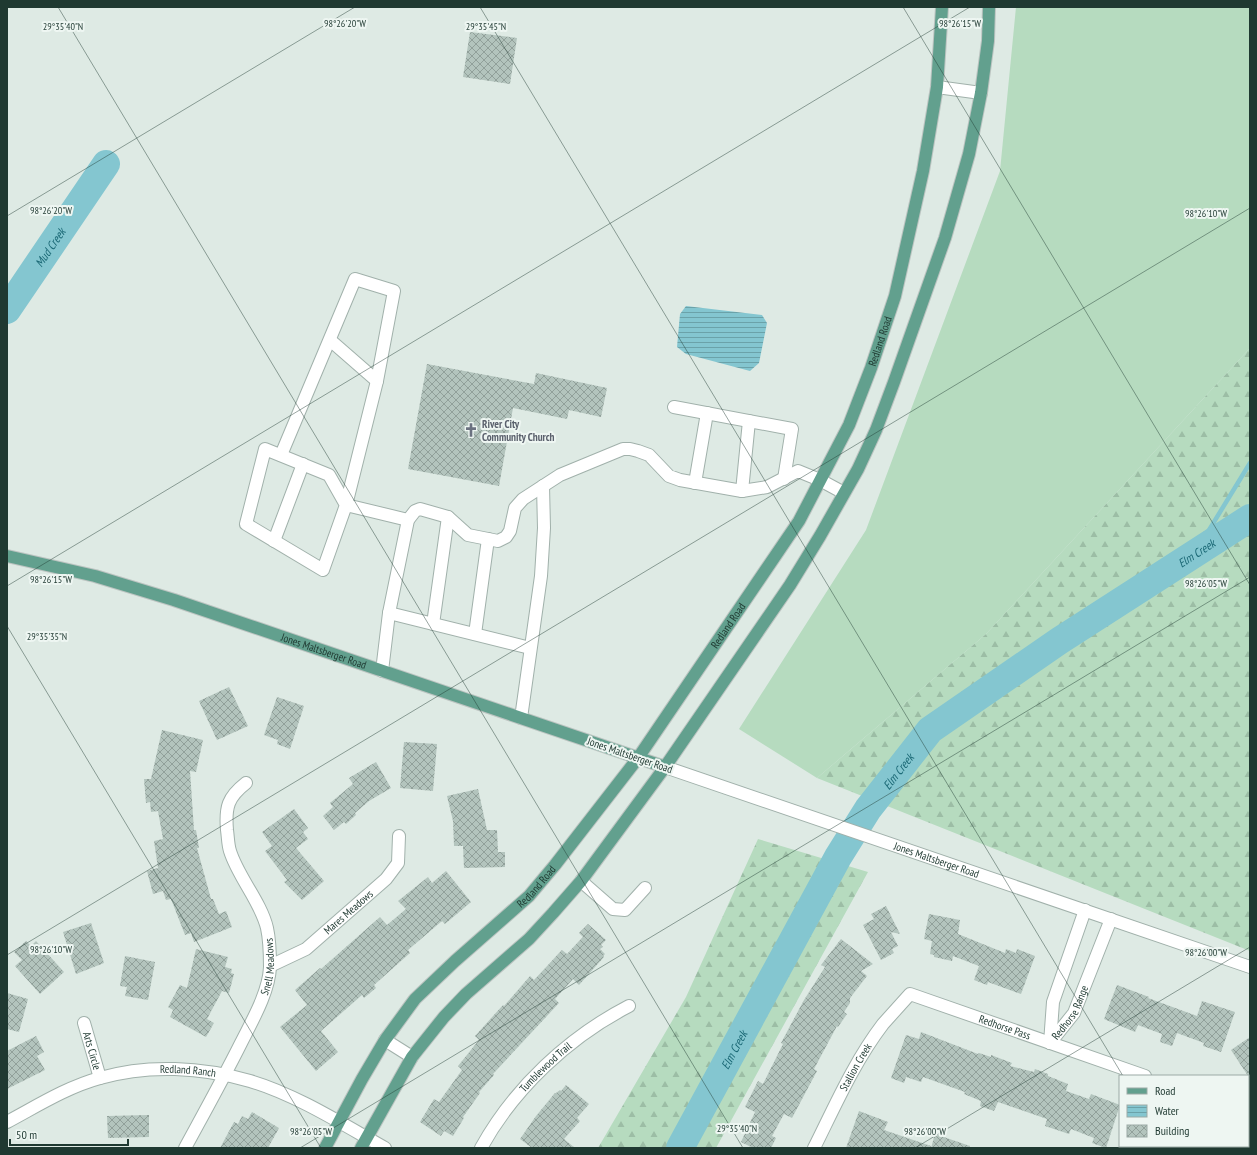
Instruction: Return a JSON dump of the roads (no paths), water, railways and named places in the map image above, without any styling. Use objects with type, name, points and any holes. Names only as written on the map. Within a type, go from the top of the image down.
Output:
[{"type":"main road","name":"Redland Road","points":[[325,1148],[385,1040],[415,998],[434,979],[529,896],[555,865],[638,758],[799,521],[849,425],[871,368],[895,296],[923,171],[937,86],[942,7]]},
{"type":"main road","points":[[363,1143],[412,1057],[444,1017],[466,994],[529,938],[553,914],[581,881],[665,767],[790,585],[858,469],[876,430],[945,238],[968,154],[981,93],[988,41],[989,7]]},
{"type":"main road","name":"Jones Maltsberger Road","points":[[7,556],[95,576],[174,600],[665,767]]},
{"type":"street","points":[[937,86],[981,93]]},
{"type":"street","points":[[281,455],[355,280],[394,291],[377,381],[346,505],[323,570],[246,524],[265,449],[329,474],[346,505],[408,520]]},
{"type":"street","points":[[330,340],[377,381]]},
{"type":"street","points":[[674,407],[792,429],[784,479]]},
{"type":"street","points":[[695,483],[707,414]]},
{"type":"street","points":[[742,491],[750,421]]},
{"type":"street","points":[[382,671],[389,613],[408,520],[415,511],[420,509],[448,517],[468,535],[498,542],[506,537],[510,531],[515,508],[523,499],[560,475],[623,450],[630,449],[649,455],[669,476],[680,480],[742,491],[767,488],[798,471],[820,480],[844,494]]},
{"type":"street","points":[[274,540],[303,464]]},
{"type":"street","points":[[521,718],[541,576],[544,528],[543,486]]},
{"type":"street","points":[[433,624],[448,517]]},
{"type":"street","points":[[475,634],[488,539]]},
{"type":"street","points":[[389,613],[530,648]]},
{"type":"street","name":"Jones Maltsberger Road","points":[[665,767],[1250,967]]},
{"type":"street","name":"Snell Meadows","points":[[185,1148],[250,1026],[264,992],[270,966],[267,928],[260,909],[243,880],[230,851],[226,822],[229,801],[236,790],[246,783]]},
{"type":"street","name":"Mares Meadows","points":[[270,966],[306,949],[386,879],[398,863],[400,836]]},
{"type":"street","points":[[581,881],[613,908],[625,910],[645,888]]},
{"type":"street","name":"Redhorse Range","points":[[1050,1043],[1053,1002],[1085,910]]},
{"type":"street","name":"Redhorse Range","points":[[1050,1043],[1074,1013],[1111,919]]},
{"type":"street","name":"Redhorse Pass","points":[[910,994],[1142,1075]]},
{"type":"street","name":"Stallion Creek","points":[[814,1148],[863,1054],[883,1025],[910,994]]},
{"type":"street","name":"Tumblewood Trail","points":[[481,1148],[490,1132],[526,1085],[544,1067],[584,1033],[629,1006]]},
{"type":"street","name":"Arts Circle","points":[[84,1023],[100,1078]]},
{"type":"street","points":[[385,1040],[412,1057]]},
{"type":"street","name":"Redland Ranch","points":[[7,1122],[74,1087],[100,1078],[131,1071],[159,1069],[188,1070],[224,1075],[250,1081],[280,1092],[339,1123],[363,1143],[385,1148]]},
{"type":"water","points":[[686,306],[762,315],[767,323],[759,363],[750,371],[686,354],[677,347],[680,314]]},
{"type":"waterway","name":"Mud Creek","points":[[7,310],[106,164]]},
{"type":"waterway","points":[[1195,553],[1250,463]]},
{"type":"waterway","name":"Elm Creek","points":[[680,1148],[838,857],[868,809],[930,730],[1059,641],[1250,518]]},
{"type":"place","name":"River City Community Church","points":[[471,430]]}]
